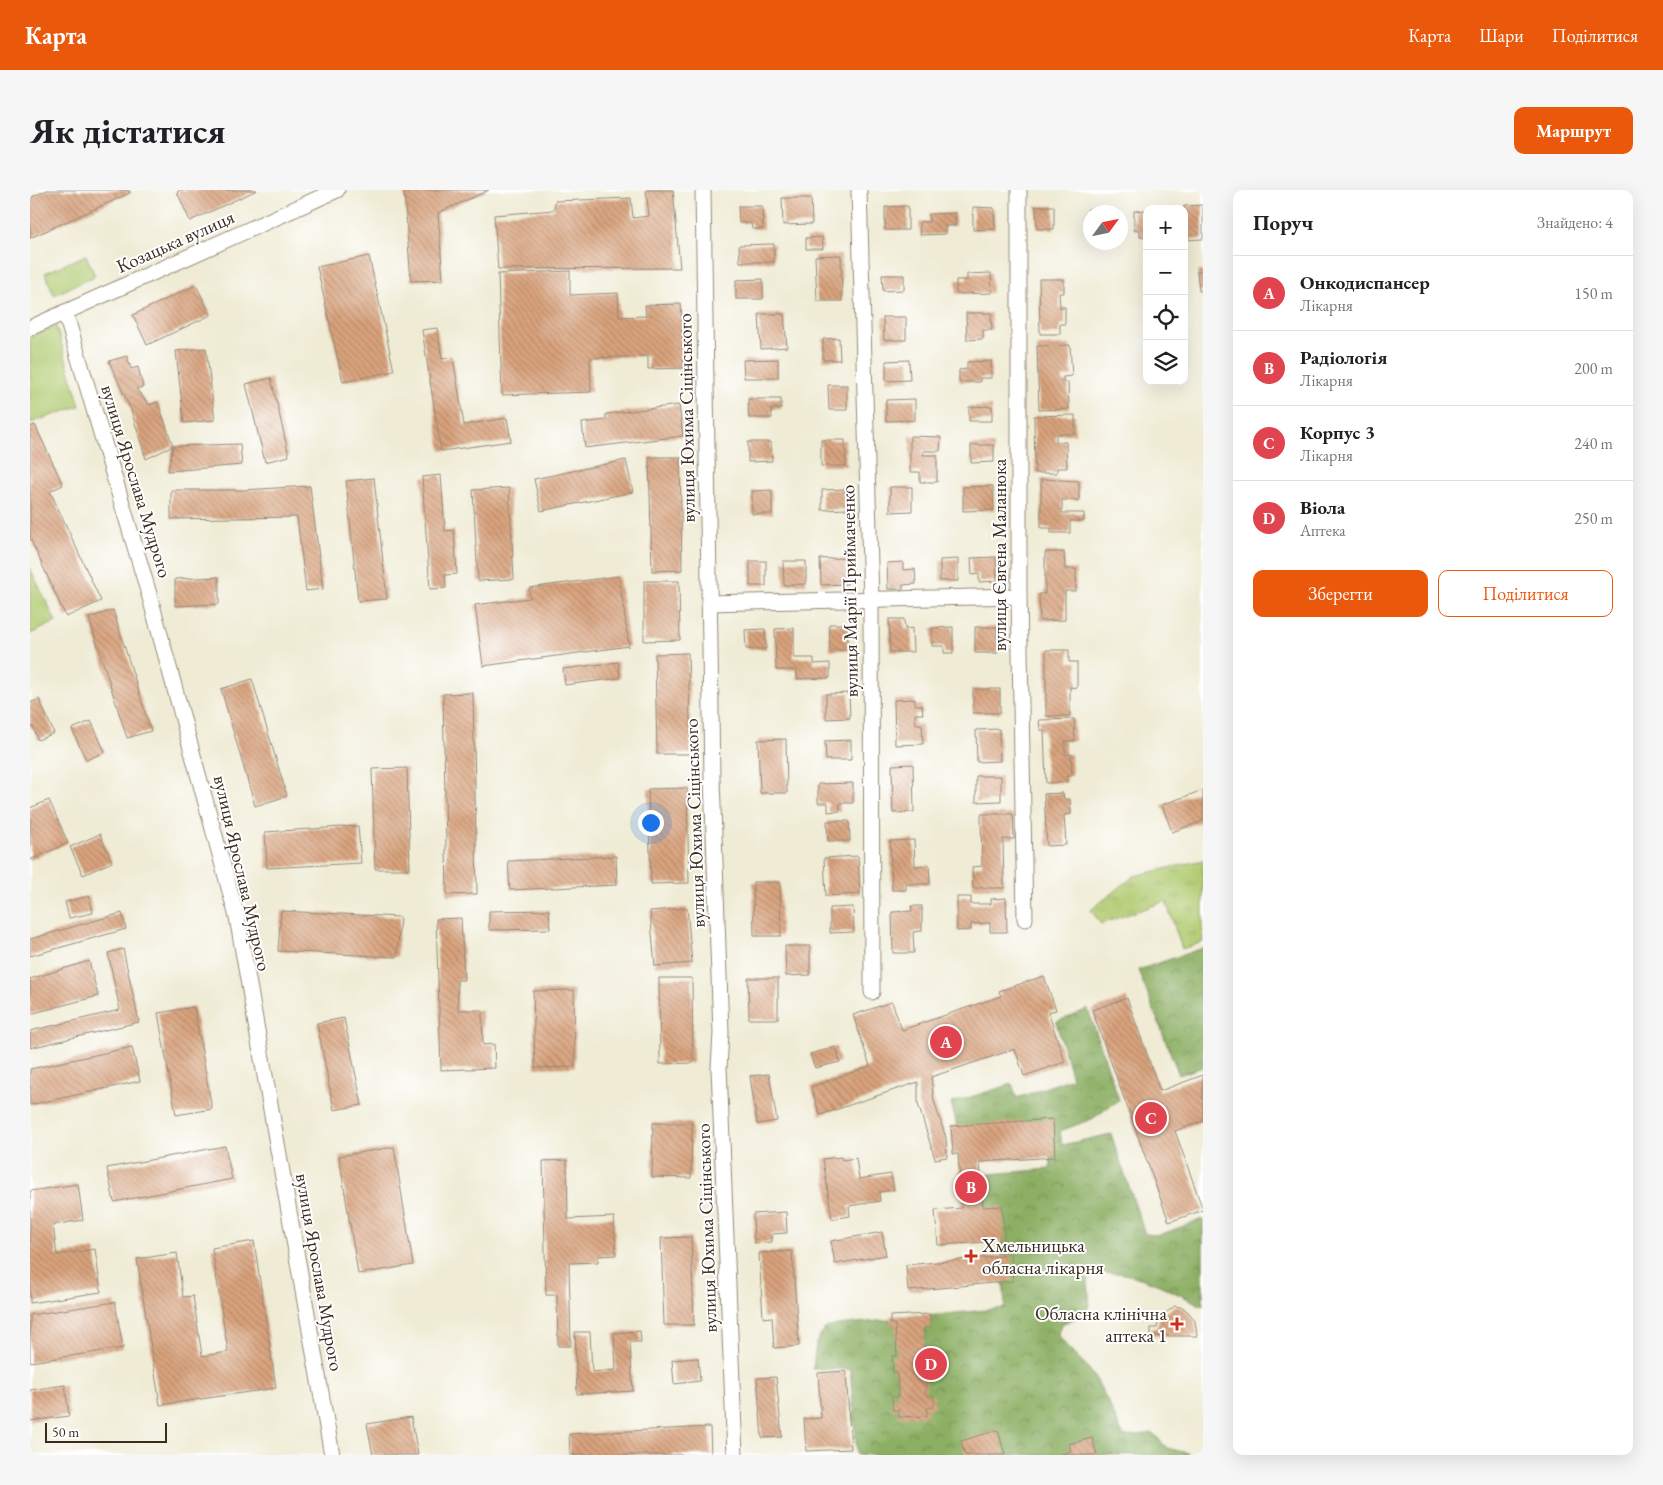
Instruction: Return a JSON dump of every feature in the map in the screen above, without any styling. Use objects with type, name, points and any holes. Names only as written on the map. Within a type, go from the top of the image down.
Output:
[{"type":"street","name":"Козацька вулиця","points":[[30,328],[336,190]]},
{"type":"street","name":"вулиця Юхима Сіцінського","points":[[703,190],[712,778],[721,1033],[719,1068],[735,1455]]},
{"type":"street","name":"вулиця Марії Приймаченко","points":[[859,190],[871,600],[872,992]]},
{"type":"street","name":"вулиця Євгена Маланюка","points":[[1019,190],[1019,596],[1025,919]]},
{"type":"street","name":"вулиця Ярослава Мудрого","points":[[65,312],[150,594],[237,917],[332,1455]]},
{"type":"street","points":[[709,603],[1019,596]]},
{"type":"green space","points":[[86,255],[95,276],[54,295],[45,273]]},
{"type":"green space","points":[[56,326],[80,406],[30,423],[30,337]]},
{"type":"green space","points":[[30,568],[56,622],[30,634]]},
{"type":"green space","points":[[1203,860],[1203,942],[1182,949],[1166,901],[1101,924],[1091,910],[1134,876]]},
{"type":"green space","points":[[1203,948],[1203,1067],[1179,1075],[1138,970]]},
{"type":"green space","points":[[1088,1009],[1119,1100],[1092,1119],[1060,1131],[1062,1145],[1111,1134],[1145,1234],[1159,1235],[1203,1219],[1203,1306],[1161,1286],[1134,1276],[1104,1273],[1088,1274],[1089,1301],[1086,1311],[1073,1320],[1061,1324],[1058,1334],[1092,1373],[1124,1437],[1153,1433],[1167,1448],[1188,1453],[1188,1455],[857,1455],[850,1369],[813,1369],[816,1343],[824,1329],[838,1325],[1005,1308],[999,1211],[979,1212],[977,1175],[1049,1169],[1051,1166],[1049,1128],[958,1130],[951,1103],[1012,1084],[1017,1098],[1072,1078],[1056,1022]]},
{"type":"building","points":[[47,190],[129,190],[130,193],[30,238],[30,198]]},
{"type":"building","points":[[180,190],[257,190],[190,221],[177,192]]},
{"type":"building","points":[[489,190],[438,213],[443,280],[411,281],[404,191]]},
{"type":"building","points":[[646,190],[673,190],[680,268],[498,269],[494,215],[554,210],[555,201],[631,198],[633,218],[649,216]]},
{"type":"building","points":[[782,198],[811,198],[812,224],[783,225]]},
{"type":"building","points":[[1203,205],[1203,239],[1188,240],[1188,206]]},
{"type":"building","points":[[738,206],[762,206],[763,229],[752,229],[751,223],[739,223]]},
{"type":"building","points":[[908,206],[908,230],[885,230],[885,207]]},
{"type":"building","points":[[1036,206],[1054,206],[1054,229],[1037,229]]},
{"type":"building","points":[[973,207],[994,208],[995,229],[973,230]]},
{"type":"building","points":[[1143,210],[1143,237],[1140,237],[1140,230],[1134,230],[1134,211]]},
{"type":"building","points":[[955,213],[955,226],[945,226],[945,234],[920,235],[919,222],[929,222],[929,214]]},
{"type":"building","points":[[822,237],[823,249],[806,249],[806,238]]},
{"type":"building","points":[[774,244],[774,262],[740,262],[739,245]]},
{"type":"building","points":[[841,255],[842,301],[817,301],[815,256]]},
{"type":"building","points":[[369,256],[394,371],[343,382],[317,267]]},
{"type":"building","points":[[570,271],[570,295],[618,293],[619,317],[646,316],[645,305],[681,304],[684,368],[648,369],[648,356],[590,358],[591,392],[502,395],[498,274]]},
{"type":"building","points":[[1197,271],[1203,271],[1203,291],[1199,291]]},
{"type":"building","points":[[991,273],[992,293],[956,294],[956,280],[967,280],[967,274]]},
{"type":"building","points":[[882,275],[904,275],[904,290],[883,291]]},
{"type":"building","points":[[763,279],[763,299],[736,299],[736,280]]},
{"type":"building","points":[[1039,279],[1064,279],[1064,293],[1059,293],[1060,308],[1065,307],[1065,324],[1060,324],[1060,334],[1040,334]]},
{"type":"building","points":[[196,285],[211,315],[147,345],[133,315]]},
{"type":"building","points":[[966,313],[991,313],[992,330],[983,330],[983,339],[967,340]]},
{"type":"building","points":[[759,314],[784,314],[787,347],[761,349]]},
{"type":"building","points":[[883,317],[906,317],[906,340],[884,340]]},
{"type":"building","points":[[437,328],[442,359],[453,357],[464,425],[507,418],[511,441],[441,451],[422,330]]},
{"type":"building","points":[[839,338],[840,360],[823,360],[823,339]]},
{"type":"building","points":[[1070,345],[1072,376],[1063,377],[1063,382],[1068,382],[1069,409],[1039,410],[1037,346]]},
{"type":"building","points":[[206,348],[215,420],[184,423],[176,351]]},
{"type":"building","points":[[127,356],[131,369],[138,367],[143,387],[136,389],[149,405],[158,402],[173,446],[146,459],[131,410],[109,361]]},
{"type":"building","points":[[778,359],[778,378],[744,378],[743,360]]},
{"type":"building","points":[[909,360],[910,380],[886,381],[886,361]]},
{"type":"building","points":[[991,361],[991,378],[980,378],[980,382],[959,382],[959,370],[967,369],[967,362]]},
{"type":"building","points":[[271,378],[289,456],[265,462],[246,384]]},
{"type":"building","points":[[828,385],[847,385],[847,410],[829,410]]},
{"type":"building","points":[[748,399],[781,399],[781,409],[771,409],[772,418],[749,418]]},
{"type":"building","points":[[915,399],[915,420],[886,421],[886,400]]},
{"type":"building","points":[[679,405],[683,436],[585,448],[582,423],[606,420],[606,414]]},
{"type":"building","points":[[992,406],[992,421],[969,421],[969,407]]},
{"type":"building","points":[[1075,415],[1075,434],[1056,434],[1056,442],[1066,442],[1067,468],[1057,468],[1057,473],[1035,473],[1034,416]]},
{"type":"building","points":[[35,425],[63,485],[50,491],[101,601],[66,617],[30,538],[30,427]]},
{"type":"building","points":[[910,436],[941,437],[940,451],[923,451],[923,455],[937,455],[937,482],[920,482],[920,472],[910,472]]},
{"type":"building","points":[[821,440],[845,440],[846,466],[821,466]]},
{"type":"building","points":[[748,442],[771,442],[772,461],[748,462]]},
{"type":"building","points":[[240,444],[242,465],[168,471],[173,446]]},
{"type":"building","points":[[971,445],[994,445],[994,462],[971,463]]},
{"type":"building","points":[[649,457],[680,457],[682,570],[652,571]]},
{"type":"building","points":[[626,460],[633,492],[541,511],[534,479]]},
{"type":"building","points":[[441,475],[445,531],[454,530],[457,574],[445,575],[446,588],[430,589],[422,477]]},
{"type":"building","points":[[374,478],[387,599],[358,601],[346,481]]},
{"type":"building","points":[[1041,479],[1079,481],[1079,500],[1062,500],[1062,513],[1084,513],[1084,521],[1070,521],[1070,533],[1051,533],[1051,528],[1041,528]]},
{"type":"building","points":[[310,486],[323,589],[306,591],[297,517],[171,519],[171,490],[243,490]]},
{"type":"building","points":[[993,486],[994,510],[963,511],[963,487]]},
{"type":"building","points":[[890,487],[912,487],[912,511],[890,512]]},
{"type":"building","points":[[509,488],[514,579],[478,581],[473,490]]},
{"type":"building","points":[[846,489],[847,509],[822,510],[822,490]]},
{"type":"building","points":[[772,490],[772,514],[752,514],[752,491]]},
{"type":"building","points":[[1045,552],[1064,552],[1065,569],[1076,569],[1076,591],[1065,591],[1065,620],[1040,621],[1039,594],[1045,594]]},
{"type":"building","points":[[996,557],[997,581],[979,582],[979,574],[972,575],[971,558]]},
{"type":"building","points":[[846,558],[847,584],[821,585],[820,559]]},
{"type":"building","points":[[958,559],[958,581],[940,581],[940,560]]},
{"type":"building","points":[[750,561],[766,561],[766,586],[750,586]]},
{"type":"building","points":[[783,561],[806,561],[806,584],[784,585]]},
{"type":"building","points":[[903,562],[903,570],[915,569],[916,584],[903,585],[903,589],[888,589],[887,563]]},
{"type":"building","points":[[619,576],[629,646],[483,666],[475,605],[530,598],[529,588]]},
{"type":"building","points":[[219,577],[219,604],[175,606],[175,579]]},
{"type":"building","points":[[644,581],[679,581],[680,640],[644,641]]},
{"type":"building","points":[[113,610],[151,731],[127,738],[89,618]]},
{"type":"building","points":[[889,619],[904,619],[905,629],[912,628],[913,652],[890,652]]},
{"type":"building","points":[[829,624],[847,624],[848,650],[830,650]]},
{"type":"building","points":[[953,627],[953,653],[944,653],[944,646],[932,646],[932,628]]},
{"type":"building","points":[[975,627],[997,627],[998,653],[975,653]]},
{"type":"building","points":[[794,628],[794,658],[814,658],[814,664],[830,663],[830,678],[797,679],[797,670],[776,670],[775,629]]},
{"type":"building","points":[[765,629],[766,649],[746,649],[745,630]]},
{"type":"building","points":[[1046,650],[1069,650],[1069,662],[1077,662],[1077,688],[1070,687],[1070,716],[1046,716]]},
{"type":"building","points":[[688,653],[691,754],[657,754],[655,654]]},
{"type":"building","points":[[618,662],[620,678],[565,685],[563,669]]},
{"type":"building","points":[[252,679],[287,796],[255,806],[221,689]]},
{"type":"building","points":[[973,689],[1000,689],[1000,713],[973,713]]},
{"type":"building","points":[[473,693],[477,894],[447,895],[443,694]]},
{"type":"building","points":[[849,693],[850,718],[826,719],[826,694]]},
{"type":"building","points":[[39,699],[54,733],[38,740],[33,727],[30,728],[30,703]]},
{"type":"building","points":[[915,699],[915,705],[922,705],[923,714],[915,714],[915,724],[922,724],[923,744],[895,745],[894,700]]},
{"type":"building","points":[[1074,719],[1075,741],[1065,741],[1065,754],[1071,754],[1072,776],[1066,776],[1067,782],[1046,783],[1044,730],[1040,730],[1039,720]]},
{"type":"building","points":[[91,721],[105,752],[86,760],[72,729]]},
{"type":"building","points":[[999,729],[1000,761],[977,762],[976,730]]},
{"type":"building","points":[[786,739],[787,793],[760,793],[758,740]]},
{"type":"building","points":[[851,740],[851,760],[826,760],[825,741]]},
{"type":"building","points":[[913,764],[914,812],[893,813],[892,765]]},
{"type":"building","points":[[407,768],[410,869],[375,869],[372,769]]},
{"type":"building","points":[[976,776],[1001,776],[1001,801],[976,802]]},
{"type":"building","points":[[853,783],[853,803],[840,803],[840,811],[828,812],[828,803],[818,803],[818,784]]},
{"type":"building","points":[[687,788],[689,883],[651,884],[648,789]]},
{"type":"building","points":[[1203,790],[1203,821],[1172,832],[1162,805]]},
{"type":"building","points":[[1063,793],[1064,799],[1070,799],[1071,814],[1064,815],[1066,845],[1047,846],[1044,794]]},
{"type":"building","points":[[49,800],[68,843],[30,860],[30,808]]},
{"type":"building","points":[[981,814],[1013,814],[1014,839],[1003,839],[1004,888],[973,888],[972,867],[982,866]]},
{"type":"building","points":[[827,821],[849,821],[850,841],[828,841]]},
{"type":"building","points":[[358,826],[361,863],[267,868],[265,832]]},
{"type":"building","points":[[100,834],[112,862],[83,875],[70,847]]},
{"type":"building","points":[[914,840],[915,866],[929,865],[930,884],[906,884],[906,890],[892,890],[890,841]]},
{"type":"building","points":[[616,856],[617,885],[510,890],[508,861]]},
{"type":"building","points":[[858,856],[860,894],[826,896],[824,858]]},
{"type":"building","points":[[753,882],[780,882],[781,936],[754,936]]},
{"type":"building","points":[[89,896],[93,913],[69,918],[65,902]]},
{"type":"building","points":[[957,897],[971,897],[971,904],[991,904],[991,899],[1006,898],[1007,932],[990,932],[990,923],[971,924],[971,930],[957,931]]},
{"type":"building","points":[[911,906],[922,906],[922,931],[913,932],[914,953],[893,953],[892,912],[912,911]]},
{"type":"building","points":[[853,907],[854,932],[830,933],[830,908]]},
{"type":"building","points":[[687,908],[692,963],[655,966],[650,911]]},
{"type":"building","points":[[549,910],[550,929],[489,930],[489,911]]},
{"type":"building","points":[[281,911],[400,917],[397,957],[278,951]]},
{"type":"building","points":[[122,913],[126,929],[30,956],[30,939]]},
{"type":"building","points":[[461,918],[464,980],[457,980],[458,1010],[482,1010],[483,1045],[494,1044],[495,1068],[441,1070],[436,919]]},
{"type":"building","points":[[785,946],[810,946],[810,975],[786,976]]},
{"type":"building","points":[[123,949],[139,1022],[30,1048],[30,1031],[120,1010],[108,953]]},
{"type":"building","points":[[89,961],[98,996],[30,1014],[30,979]]},
{"type":"building","points":[[1044,976],[1056,1010],[1048,1012],[1065,1062],[1024,1076],[1015,1049],[931,1077],[934,1101],[946,1138],[947,1157],[935,1159],[918,1104],[918,1082],[820,1115],[811,1087],[870,1066],[853,1015],[892,1002],[902,1030],[1001,996],[999,991]]},
{"type":"building","points":[[659,978],[692,978],[693,1063],[660,1064]]},
{"type":"building","points":[[748,978],[778,978],[778,1019],[749,1019]]},
{"type":"building","points":[[574,990],[575,1067],[535,1068],[533,991]]},
{"type":"building","points":[[1127,998],[1160,1091],[1203,1075],[1203,1121],[1175,1131],[1203,1210],[1169,1222],[1092,1010]]},
{"type":"building","points":[[194,1007],[212,1109],[176,1115],[158,1013]]},
{"type":"building","points":[[344,1018],[362,1105],[334,1110],[317,1023]]},
{"type":"building","points":[[132,1047],[140,1081],[30,1105],[30,1069]]},
{"type":"building","points":[[836,1047],[840,1062],[815,1068],[810,1054]]},
{"type":"building","points":[[769,1074],[777,1121],[757,1124],[750,1076]]},
{"type":"building","points":[[1053,1119],[1055,1157],[980,1162],[983,1207],[1002,1206],[1005,1241],[938,1245],[935,1210],[962,1208],[958,1154],[953,1154],[951,1126]]},
{"type":"building","points":[[653,1123],[692,1123],[691,1178],[652,1177]]},
{"type":"building","points":[[225,1146],[232,1179],[114,1202],[107,1168]]},
{"type":"building","points":[[394,1147],[413,1265],[358,1274],[339,1156]]},
{"type":"building","points":[[841,1157],[842,1160],[856,1158],[859,1179],[891,1174],[894,1190],[879,1192],[880,1201],[849,1206],[850,1216],[832,1219],[823,1159]]},
{"type":"building","points":[[567,1160],[568,1219],[614,1217],[616,1255],[598,1256],[598,1262],[569,1263],[571,1346],[558,1346],[557,1295],[546,1295],[543,1161]]},
{"type":"building","points":[[78,1184],[83,1220],[53,1225],[57,1255],[95,1249],[101,1292],[30,1303],[30,1191]]},
{"type":"building","points":[[786,1212],[787,1233],[772,1234],[772,1242],[754,1243],[753,1214]]},
{"type":"building","points":[[882,1232],[886,1255],[835,1264],[831,1241]]},
{"type":"building","points":[[691,1237],[694,1325],[664,1325],[661,1238]]},
{"type":"building","points":[[254,1241],[276,1388],[160,1405],[137,1259],[177,1253],[183,1297],[193,1296],[202,1356],[228,1352],[212,1248]]},
{"type":"building","points":[[792,1251],[799,1346],[774,1348],[772,1317],[763,1318],[759,1253]]},
{"type":"building","points":[[1011,1255],[1013,1281],[908,1291],[906,1265]]},
{"type":"building","points":[[115,1302],[123,1348],[30,1362],[30,1315]]},
{"type":"building","points":[[1175,1306],[1184,1308],[1190,1314],[1195,1321],[1197,1336],[1151,1336],[1151,1328],[1157,1328],[1159,1318]]},
{"type":"building","points":[[930,1314],[931,1328],[924,1328],[925,1357],[934,1356],[934,1371],[926,1372],[926,1395],[934,1395],[934,1407],[927,1408],[927,1416],[899,1417],[899,1410],[893,1410],[892,1397],[898,1397],[897,1372],[893,1372],[892,1356],[897,1356],[895,1324],[890,1324],[890,1316]]},
{"type":"building","points":[[640,1331],[641,1342],[630,1342],[633,1391],[577,1394],[575,1332],[590,1332],[592,1372],[616,1370],[614,1333]]},
{"type":"building","points":[[698,1358],[700,1381],[674,1384],[672,1360]]},
{"type":"building","points":[[846,1371],[851,1449],[806,1451],[804,1419],[821,1418],[818,1373]]},
{"type":"building","points":[[776,1377],[782,1437],[762,1438],[757,1378]]},
{"type":"building","points":[[65,1385],[69,1416],[30,1421],[30,1390]]},
{"type":"building","points":[[411,1417],[418,1455],[373,1455],[367,1424]]},
{"type":"building","points":[[710,1427],[711,1455],[570,1455],[569,1434]]},
{"type":"building","points":[[998,1430],[1005,1455],[965,1455],[961,1441]]},
{"type":"building","points":[[1092,1438],[1097,1455],[1058,1455],[1071,1451],[1069,1444]]},
{"type":"place","name":"Онкодиспансер","points":[[946,1042]]},
{"type":"place","name":"Корпус 3","points":[[1151,1118]]},
{"type":"place","name":"Радіологія","points":[[971,1187]]},
{"type":"place","name":"Хмельницька обласна лікарня","points":[[971,1256]]},
{"type":"place","name":"Обласна клінічна аптека 1","points":[[1177,1324]]},
{"type":"place","name":"Віола","points":[[931,1364]]}]
